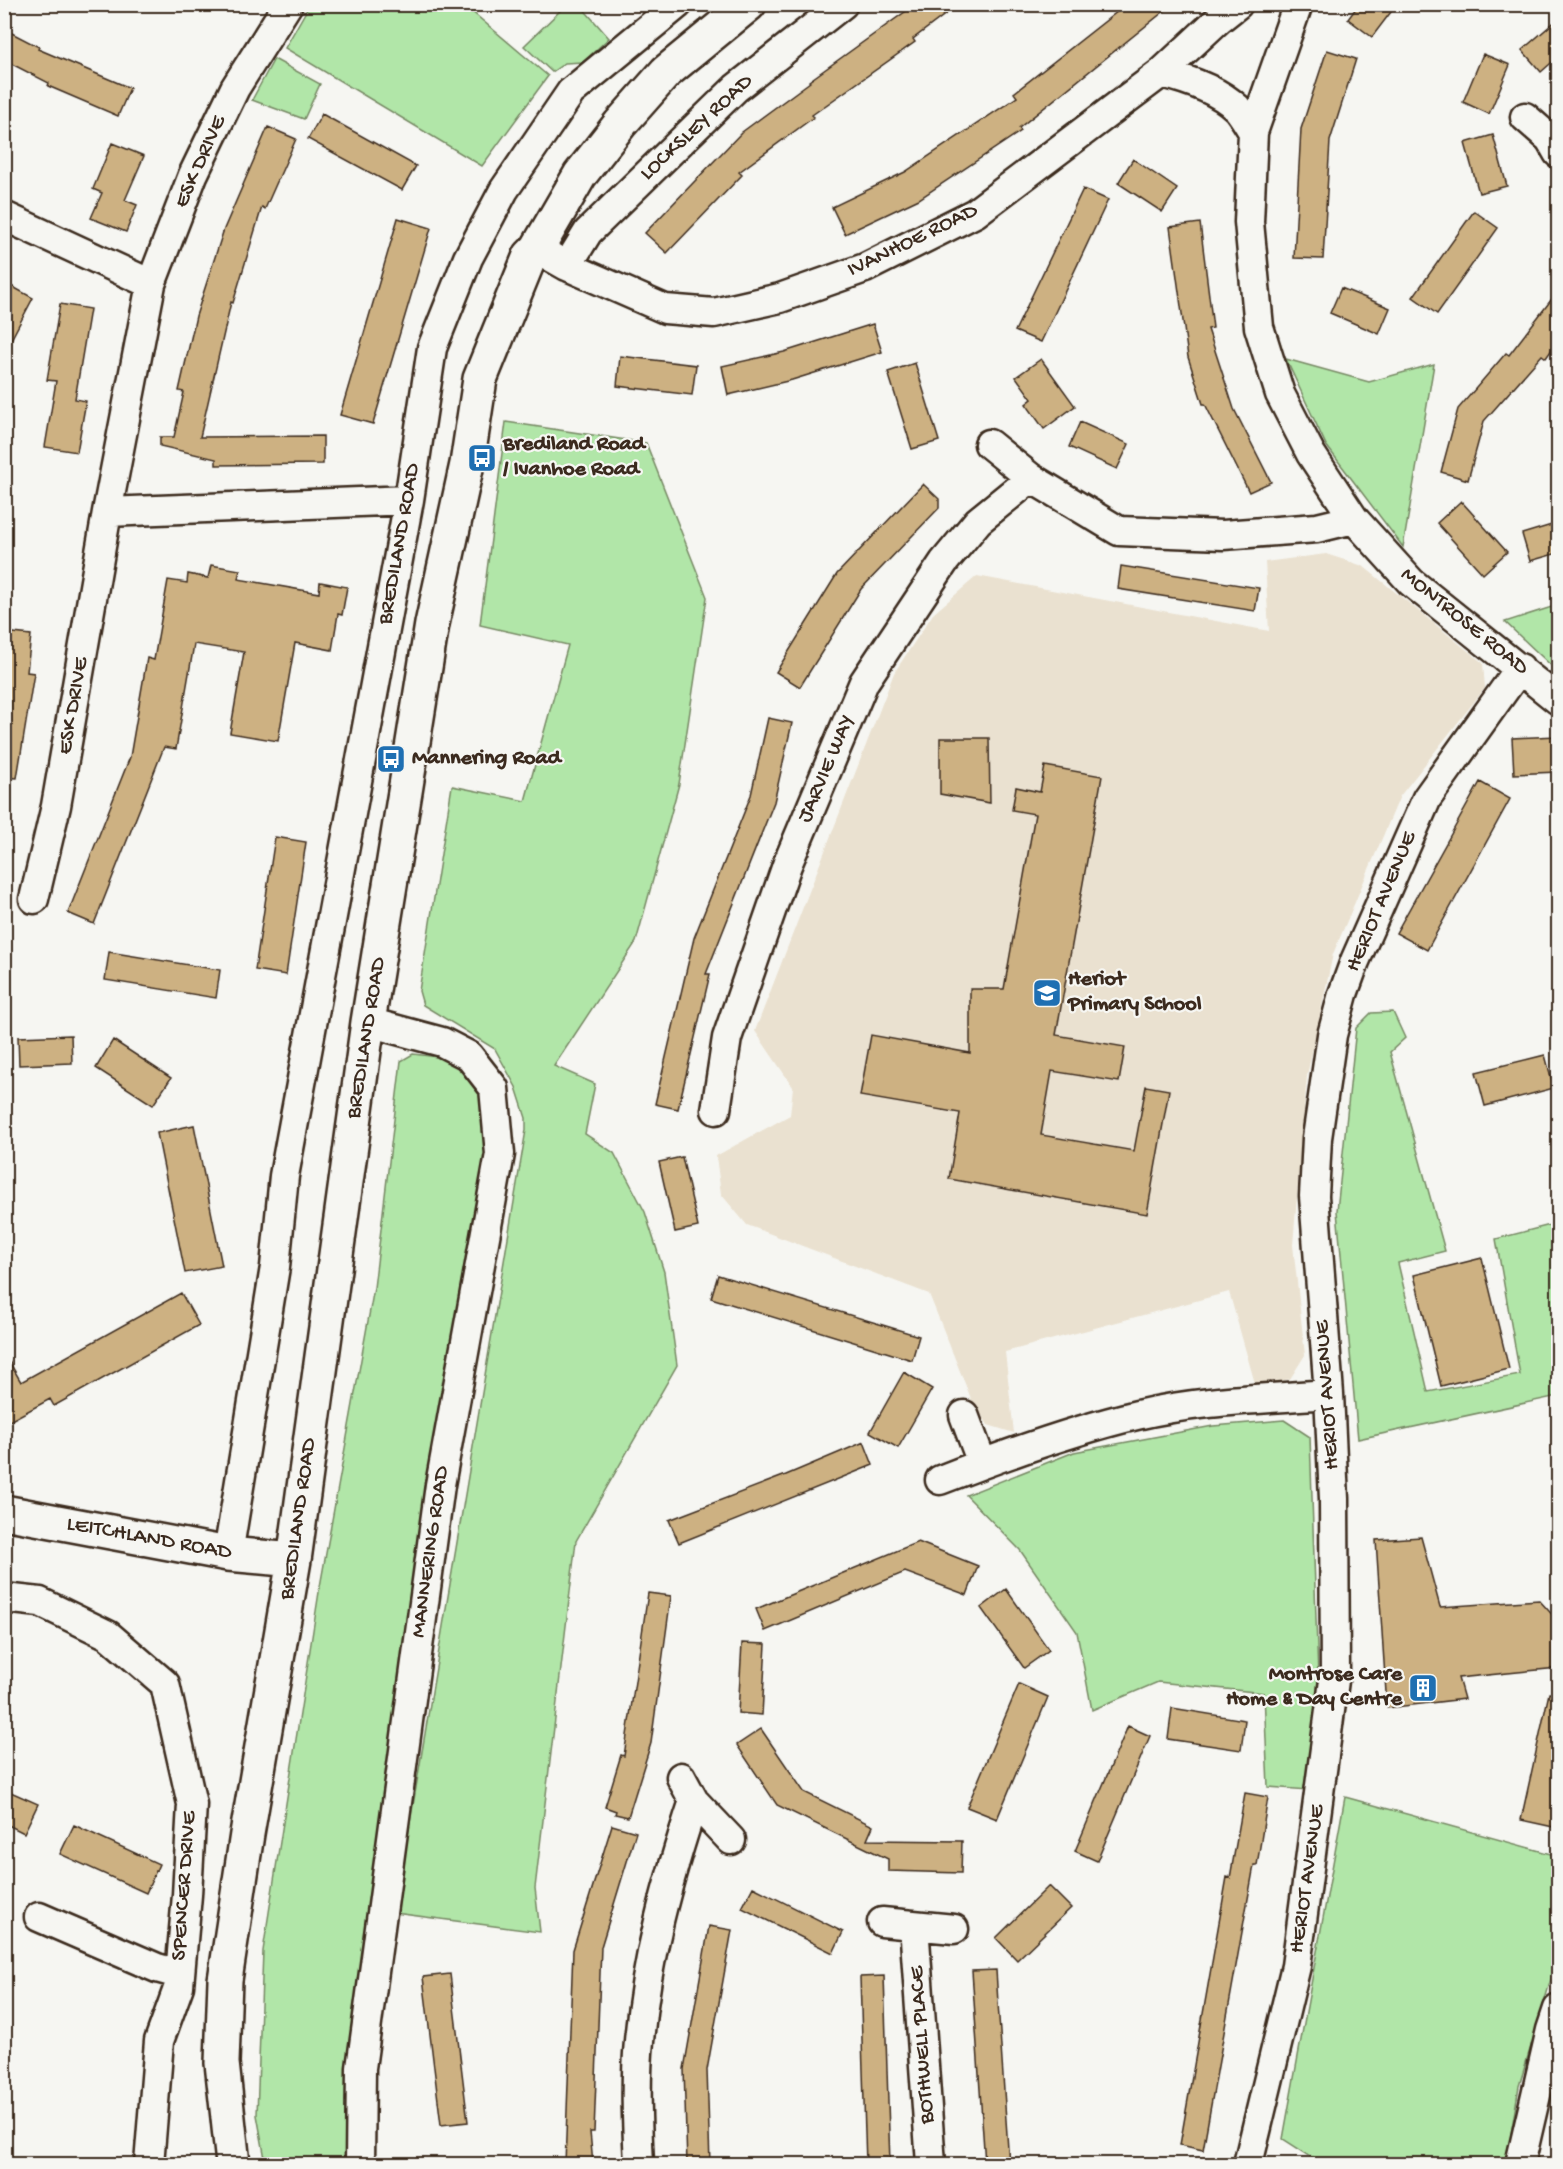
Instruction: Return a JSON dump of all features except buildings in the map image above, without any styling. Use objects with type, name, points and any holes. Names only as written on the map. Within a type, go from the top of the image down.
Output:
[{"type":"street","name":"ESK DRIVE","points":[[34,899],[56,806],[107,512],[151,284],[193,175],[235,88],[288,4]]},
{"type":"street","name":"BREDILAND ROAD","points":[[228,1554],[275,1267],[284,1176],[409,500],[432,348],[468,258],[499,200],[572,92],[678,4]]},
{"type":"street","name":"BREDILAND ROAD","points":[[233,2164],[222,2063],[225,1980],[247,1834],[294,1560],[368,1022],[432,624],[467,464],[480,379],[530,256],[537,249],[580,175],[620,124],[666,72],[749,4]]},
{"type":"street","name":"LOCKSLEY ROAD","points":[[567,266],[588,232],[736,88],[843,4]]},
{"type":"street","name":"IVANHOE ROAD","points":[[537,249],[567,266],[665,309],[714,313],[780,298],[866,268],[975,213],[1161,74],[1238,4]]},
{"type":"street","name":"MONTROSE ROAD","points":[[1298,4],[1253,132],[1249,222],[1259,327],[1280,394],[1311,454],[1354,519],[1411,582],[1558,700]]},
{"type":"street","points":[[1161,74],[1184,78],[1205,87],[1236,108],[1253,132]]},
{"type":"street","points":[[1525,117],[1556,139]]},
{"type":"street","points":[[4,216],[151,284]]},
{"type":"street","points":[[989,444],[1031,478],[1119,531],[1223,535],[1317,528],[1354,519]]},
{"type":"street","name":"JARVIE WAY","points":[[716,1110],[727,1038],[749,974],[787,865],[864,682],[944,562],[978,521],[1031,478]]},
{"type":"street","points":[[107,512],[409,500]]},
{"type":"street","name":"HERIOT AVENUE","points":[[1248,2164],[1296,1966],[1335,1672],[1334,1499],[1329,1394],[1314,1196],[1317,1138],[1332,1035],[1355,961],[1427,798],[1520,668]]},
{"type":"street","name":"MANNERING ROAD","points":[[360,2164],[361,2068],[440,1485],[500,1154],[494,1088],[470,1056],[442,1042],[368,1022]]},
{"type":"street","points":[[940,1480],[982,1463],[1138,1415],[1201,1404],[1329,1394]]},
{"type":"street","points":[[964,1415],[982,1463]]},
{"type":"street","name":"LEITCHLAND ROAD","points":[[4,1512],[228,1554],[294,1560]]},
{"type":"street","name":"SPENCER DRIVE","points":[[4,1598],[40,1602],[108,1635],[165,1684],[192,1804],[187,1895],[178,1986],[159,2042],[149,2164]]},
{"type":"street","points":[[639,2164],[636,2109],[639,2041],[657,1928],[675,1860],[687,1789],[731,1840]]},
{"type":"street","points":[[39,1917],[157,1968],[179,1974]]},
{"type":"street","points":[[882,1922],[954,1929]]},
{"type":"street","name":"BOTHWELL PLACE","points":[[914,1925],[931,2164]]},
{"type":"street","points":[[1520,2164],[1558,2009]]},
{"type":"shaded area","name":"Heriot Primary School","points":[[1326,554],[1363,566],[1483,663],[1485,688],[1400,796],[1333,954],[1307,1076],[1293,1245],[1305,1355],[1290,1379],[1256,1387],[1229,1292],[1005,1352],[1014,1433],[988,1425],[972,1401],[929,1294],[747,1225],[721,1194],[716,1156],[790,1115],[793,1087],[755,1031],[894,673],[933,614],[977,576],[1269,631],[1265,562]]},
{"type":"green space","points":[[310,4],[464,5],[548,76],[482,166],[285,48]]},
{"type":"green space","points":[[580,5],[609,38],[583,62],[565,63],[552,72],[524,46],[563,8]]},
{"type":"green space","points":[[274,59],[320,84],[304,119],[252,100]]},
{"type":"green space","points":[[1286,359],[1369,382],[1434,364],[1403,547],[1326,445]]},
{"type":"green space","points":[[506,422],[646,443],[707,597],[679,784],[636,942],[554,1066],[595,1084],[585,1134],[614,1153],[645,1212],[664,1272],[677,1365],[576,1541],[535,1888],[540,1932],[395,1913],[526,1130],[526,1118],[516,1087],[495,1049],[423,1005],[419,991],[452,786],[525,801],[568,645],[480,625]]},
{"type":"green space","points":[[1558,605],[1558,672],[1505,622]]},
{"type":"green space","points":[[1393,1012],[1405,1038],[1390,1052],[1445,1251],[1398,1263],[1428,1392],[1520,1375],[1496,1239],[1558,1223],[1558,1396],[1358,1439],[1337,1211],[1356,1028],[1371,1013]]},
{"type":"green space","points":[[413,1054],[455,1059],[482,1088],[491,1141],[351,2164],[266,2164],[257,2115],[263,1951],[319,1592],[374,1288],[401,1061]]},
{"type":"green space","points":[[1284,1420],[1310,1437],[1318,1678],[1309,1790],[1268,1787],[1264,1693],[1158,1682],[1092,1710],[1077,1632],[1020,1550],[966,1495],[1074,1452],[1213,1426]]},
{"type":"green space","points":[[1345,1797],[1558,1856],[1558,1956],[1519,2086],[1506,2164],[1322,2164],[1283,2139]]},
{"type":"place","name":"Brediland Road / Ivanhoe Road","points":[[482,458]]},
{"type":"place","name":"Mannering Road","points":[[391,759]]},
{"type":"place","name":"Heriot Primary School","points":[[1047,993]]},
{"type":"place","name":"Montrose Care Home & Day Centre","points":[[1423,1688]]}]
